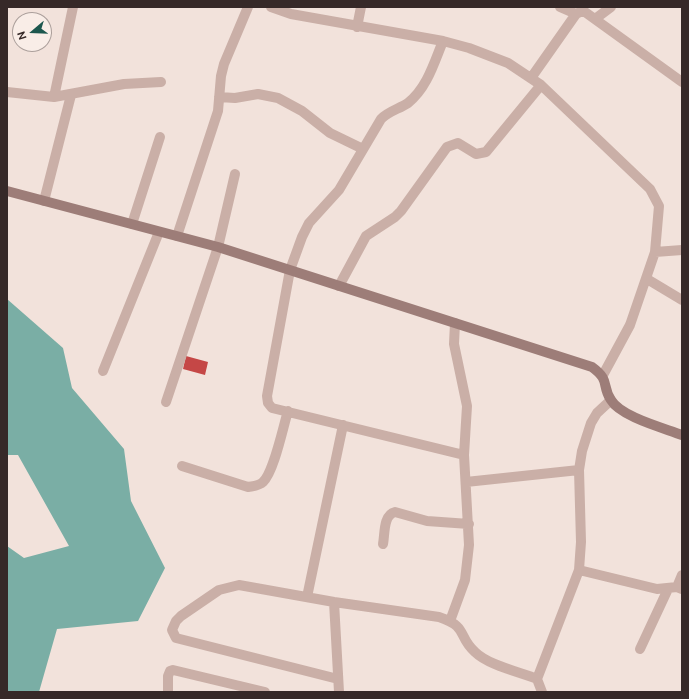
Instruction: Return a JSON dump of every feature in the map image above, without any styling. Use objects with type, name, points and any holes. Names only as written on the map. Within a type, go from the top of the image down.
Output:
[{"type":"street","points":[[54,97],[73,7]]},
{"type":"street","points":[[177,236],[214,123],[224,64],[248,7]]},
{"type":"street","points":[[271,7],[291,14],[357,27],[443,41],[508,63],[541,85],[650,189],[659,206],[655,252],[630,325],[603,375]]},
{"type":"street","points":[[357,27],[361,7]]},
{"type":"street","points":[[560,7],[576,14]]},
{"type":"street","points":[[594,19],[611,7]]},
{"type":"street","points":[[531,78],[576,14],[585,12],[682,82]]},
{"type":"street","points":[[443,41],[428,78],[418,93],[406,104],[387,113],[381,119],[339,190],[309,223],[290,270],[267,396],[268,403],[272,408],[464,455]]},
{"type":"street","points":[[7,92],[54,97],[124,84],[161,82]]},
{"type":"street","points":[[339,286],[366,236],[395,217],[401,211],[447,147],[458,143],[476,154],[486,152],[541,85]]},
{"type":"street","points":[[219,96],[235,98],[258,94],[278,98],[302,112],[330,133],[363,148]]},
{"type":"street","points":[[44,201],[71,95]]},
{"type":"street","points":[[132,224],[160,137]]},
{"type":"street","points":[[166,402],[218,248],[235,174]]},
{"type":"street","points":[[7,191],[218,248],[592,367],[603,375],[611,400],[620,411],[682,436]]},
{"type":"street","points":[[103,371],[159,232]]},
{"type":"street","points":[[655,252],[682,250]]},
{"type":"street","points":[[647,279],[682,300]]},
{"type":"street","points":[[450,621],[465,580],[469,545],[464,455],[467,406],[454,344],[455,323]]},
{"type":"street","points":[[542,692],[537,679],[579,570],[581,542],[580,470],[582,451],[591,423],[597,413],[611,400]]},
{"type":"street","points":[[182,466],[248,486],[257,486],[263,482],[273,464],[288,411]]},
{"type":"street","points":[[307,597],[343,425]]},
{"type":"street","points":[[466,482],[580,470]]},
{"type":"street","points":[[383,544],[387,518],[390,514],[395,512],[427,521],[469,524]]},
{"type":"street","points":[[579,570],[657,589],[676,589]]},
{"type":"street","points":[[640,649],[676,589],[682,575]]},
{"type":"street","points":[[338,679],[176,638],[172,635],[172,630],[174,625],[182,616],[219,590],[231,585],[239,585],[334,602],[439,617],[450,621],[459,627],[474,652],[483,658],[537,679]]},
{"type":"street","points":[[334,602],[339,692]]},
{"type":"street","points":[[168,692],[168,676],[170,671],[173,670],[265,692]]},
{"type":"water","points":[[7,299],[63,348],[72,388],[124,449],[131,501],[165,568],[138,621],[57,629],[39,692],[7,692],[7,546],[24,558],[69,546],[18,455],[7,455]]},
{"type":"building","points":[[186,356],[208,362],[205,375],[183,369]]}]
